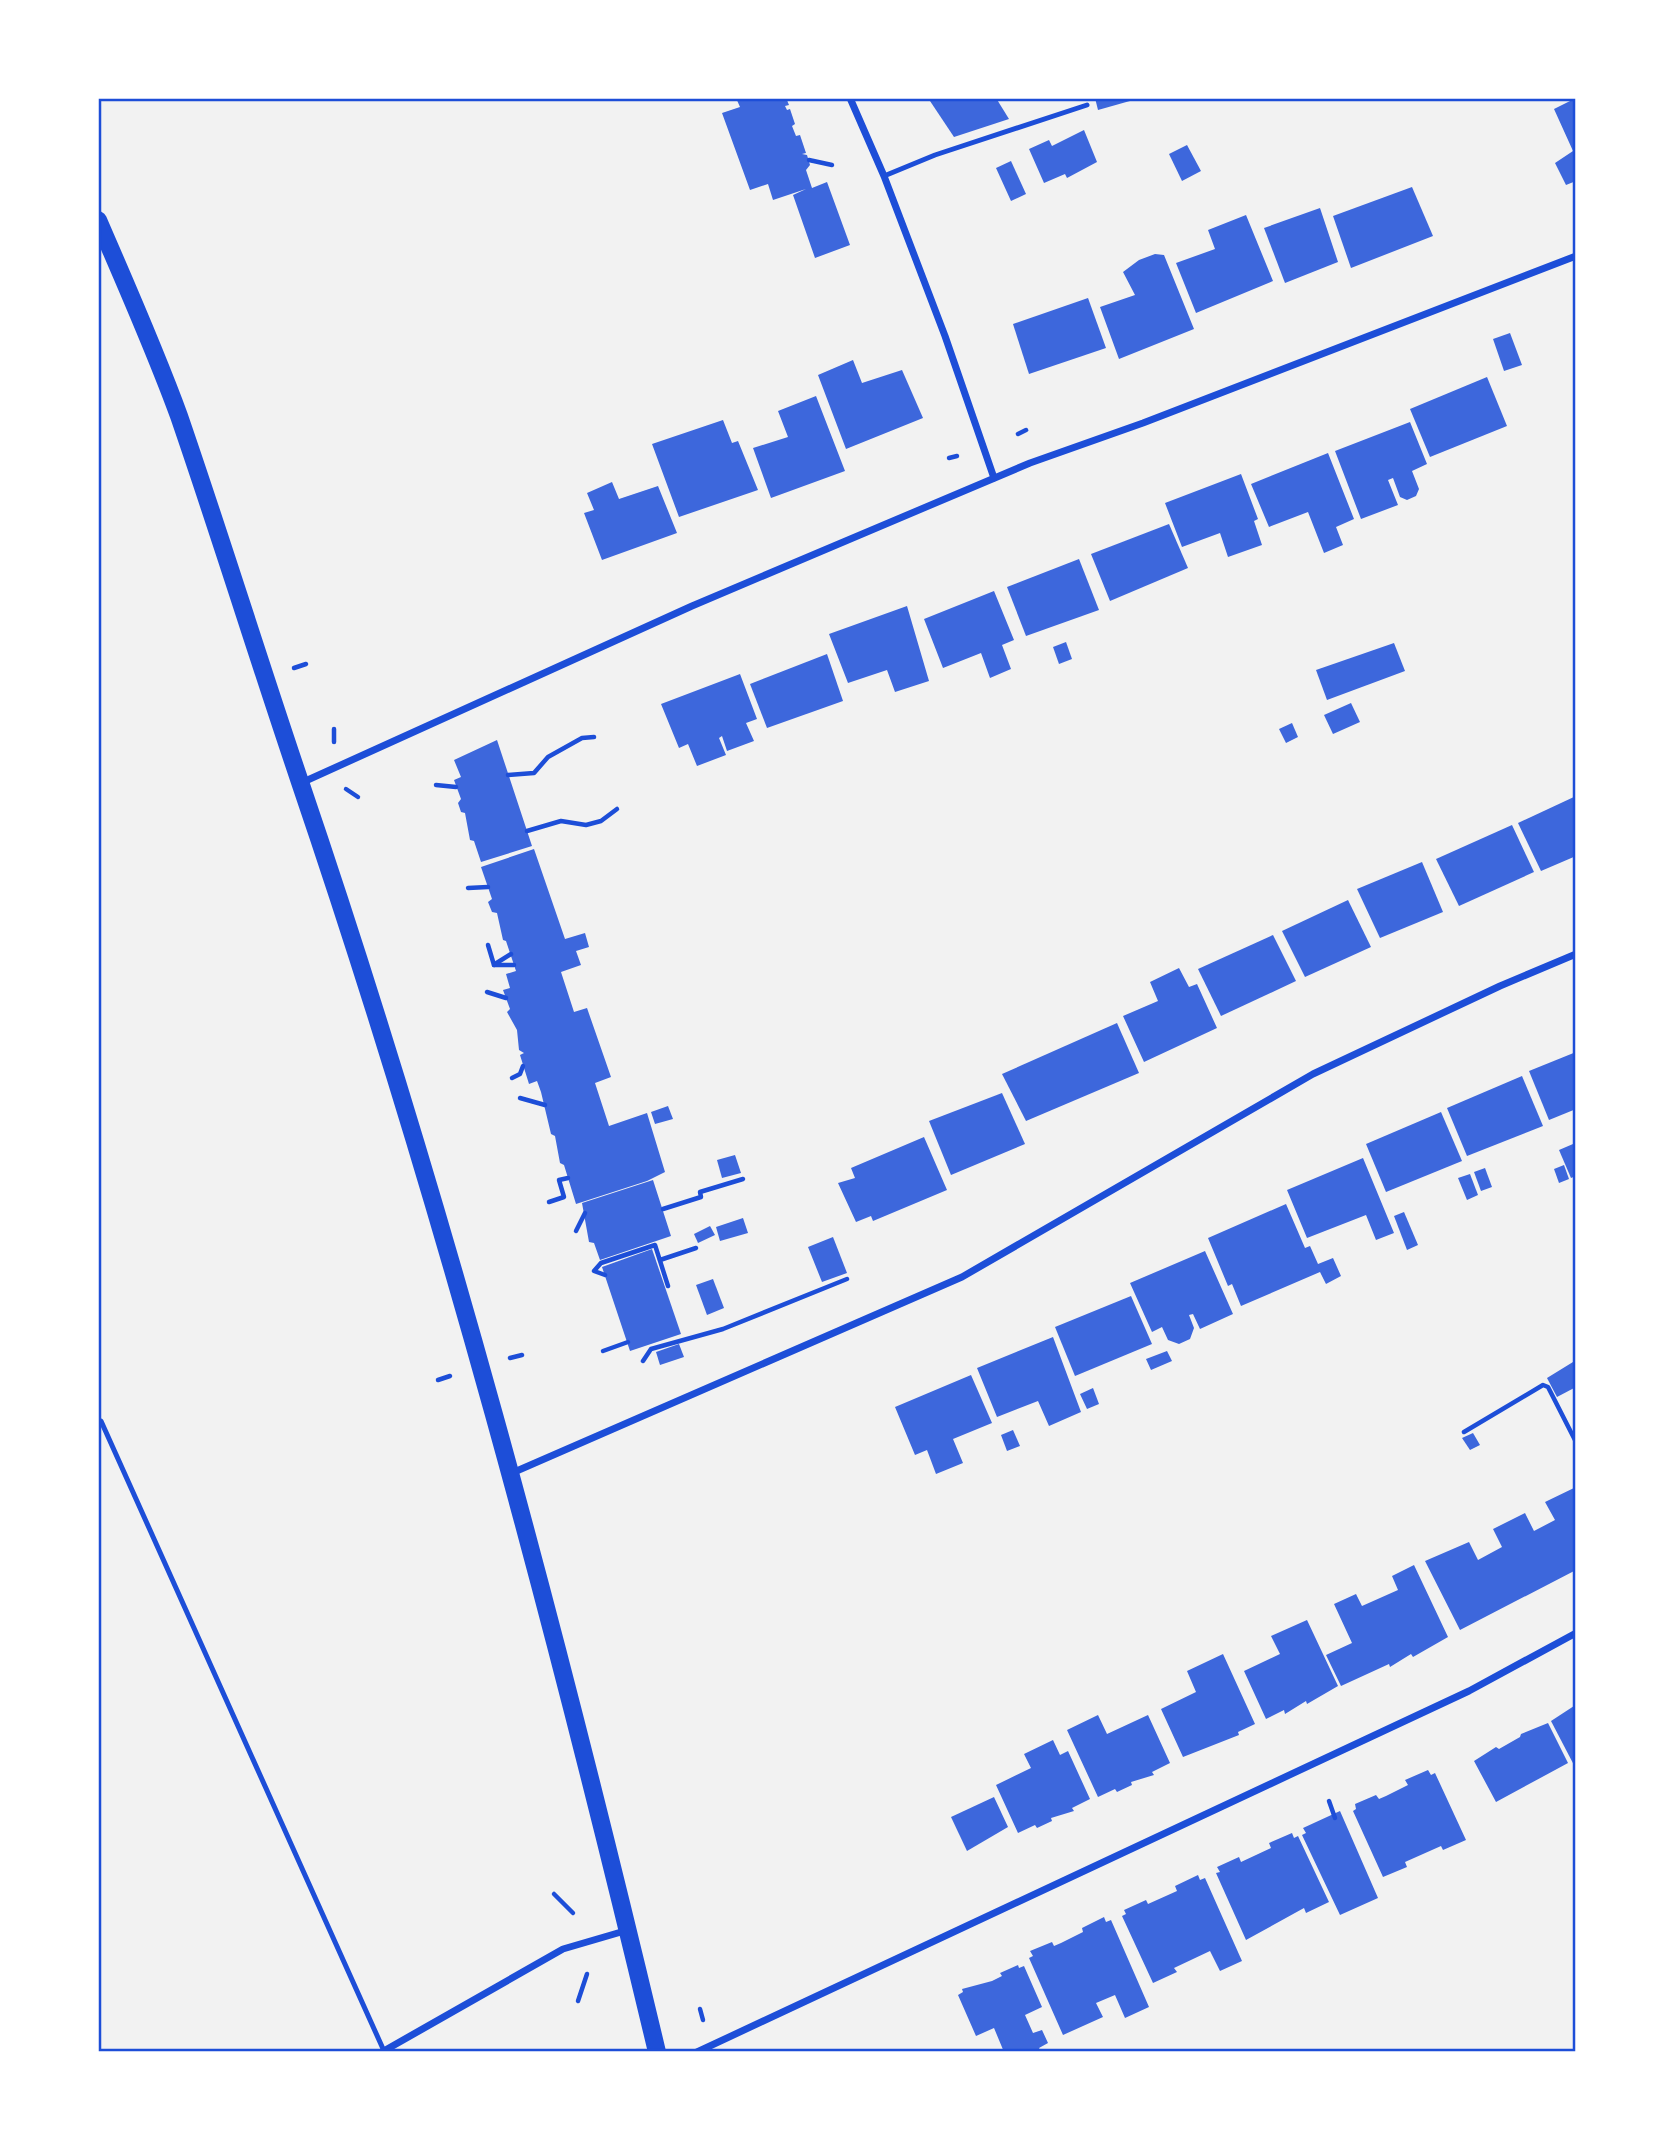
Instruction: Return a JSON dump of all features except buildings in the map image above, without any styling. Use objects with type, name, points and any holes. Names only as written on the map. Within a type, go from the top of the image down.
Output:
[{"type":"main road","points":[[98,220],[177,412],[402,1099],[511,1473],[657,2052]]},
{"type":"street","points":[[850,98],[884,176],[994,478]]},
{"type":"street","points":[[300,783],[692,606],[994,478],[1576,256]]},
{"type":"street","points":[[511,1473],[962,1277],[1313,1074],[1500,986],[1576,954]]},
{"type":"street","points":[[697,2052],[1469,1691],[1576,1633]]},
{"type":"street","points":[[383,2052],[563,1949],[628,1930]]},
{"type":"lane","points":[[884,176],[935,155],[1087,105]]},
{"type":"lane","points":[[101,1421],[383,2052]]},
{"type":"path","points":[[809,160],[832,165]]},
{"type":"path","points":[[1018,434],[1026,430]]},
{"type":"path","points":[[949,458],[957,456]]},
{"type":"path","points":[[508,775],[534,773],[548,757],[582,738],[594,737]]},
{"type":"path","points":[[436,785],[456,787]]},
{"type":"path","points":[[345,789],[358,797]]},
{"type":"path","points":[[527,831],[561,821],[586,825],[601,821],[617,808]]},
{"type":"path","points":[[468,888],[488,887]]},
{"type":"path","points":[[488,945],[494,965]]},
{"type":"path","points":[[494,965],[510,954]]},
{"type":"path","points":[[494,965],[514,965]]},
{"type":"path","points":[[487,992],[506,998]]},
{"type":"path","points":[[512,1078],[520,1074],[523,1066]]},
{"type":"path","points":[[520,1098],[545,1105]]},
{"type":"path","points":[[732,1175],[734,1182]]},
{"type":"path","points":[[549,1202],[564,1197],[559,1180],[568,1178]]},
{"type":"path","points":[[663,1209],[701,1197],[700,1192],[743,1179]]},
{"type":"path","points":[[576,1231],[585,1213]]},
{"type":"path","points":[[605,1275],[594,1271],[601,1263],[654,1245],[668,1286]]},
{"type":"path","points":[[660,1260],[696,1248]]},
{"type":"path","points":[[643,1361],[651,1349],[723,1329],[847,1279]]},
{"type":"path","points":[[603,1351],[628,1342]]},
{"type":"path","points":[[508,1359],[523,1355]]},
{"type":"path","points":[[438,1380],[452,1375]]},
{"type":"path","points":[[1464,1432],[1543,1385],[1548,1387],[1576,1442]]},
{"type":"path","points":[[1329,1801],[1335,1818]]},
{"type":"path","points":[[554,1894],[573,1913]]},
{"type":"path","points":[[578,2001],[587,1974]]},
{"type":"path","points":[[700,2009],[703,2020]]}]
